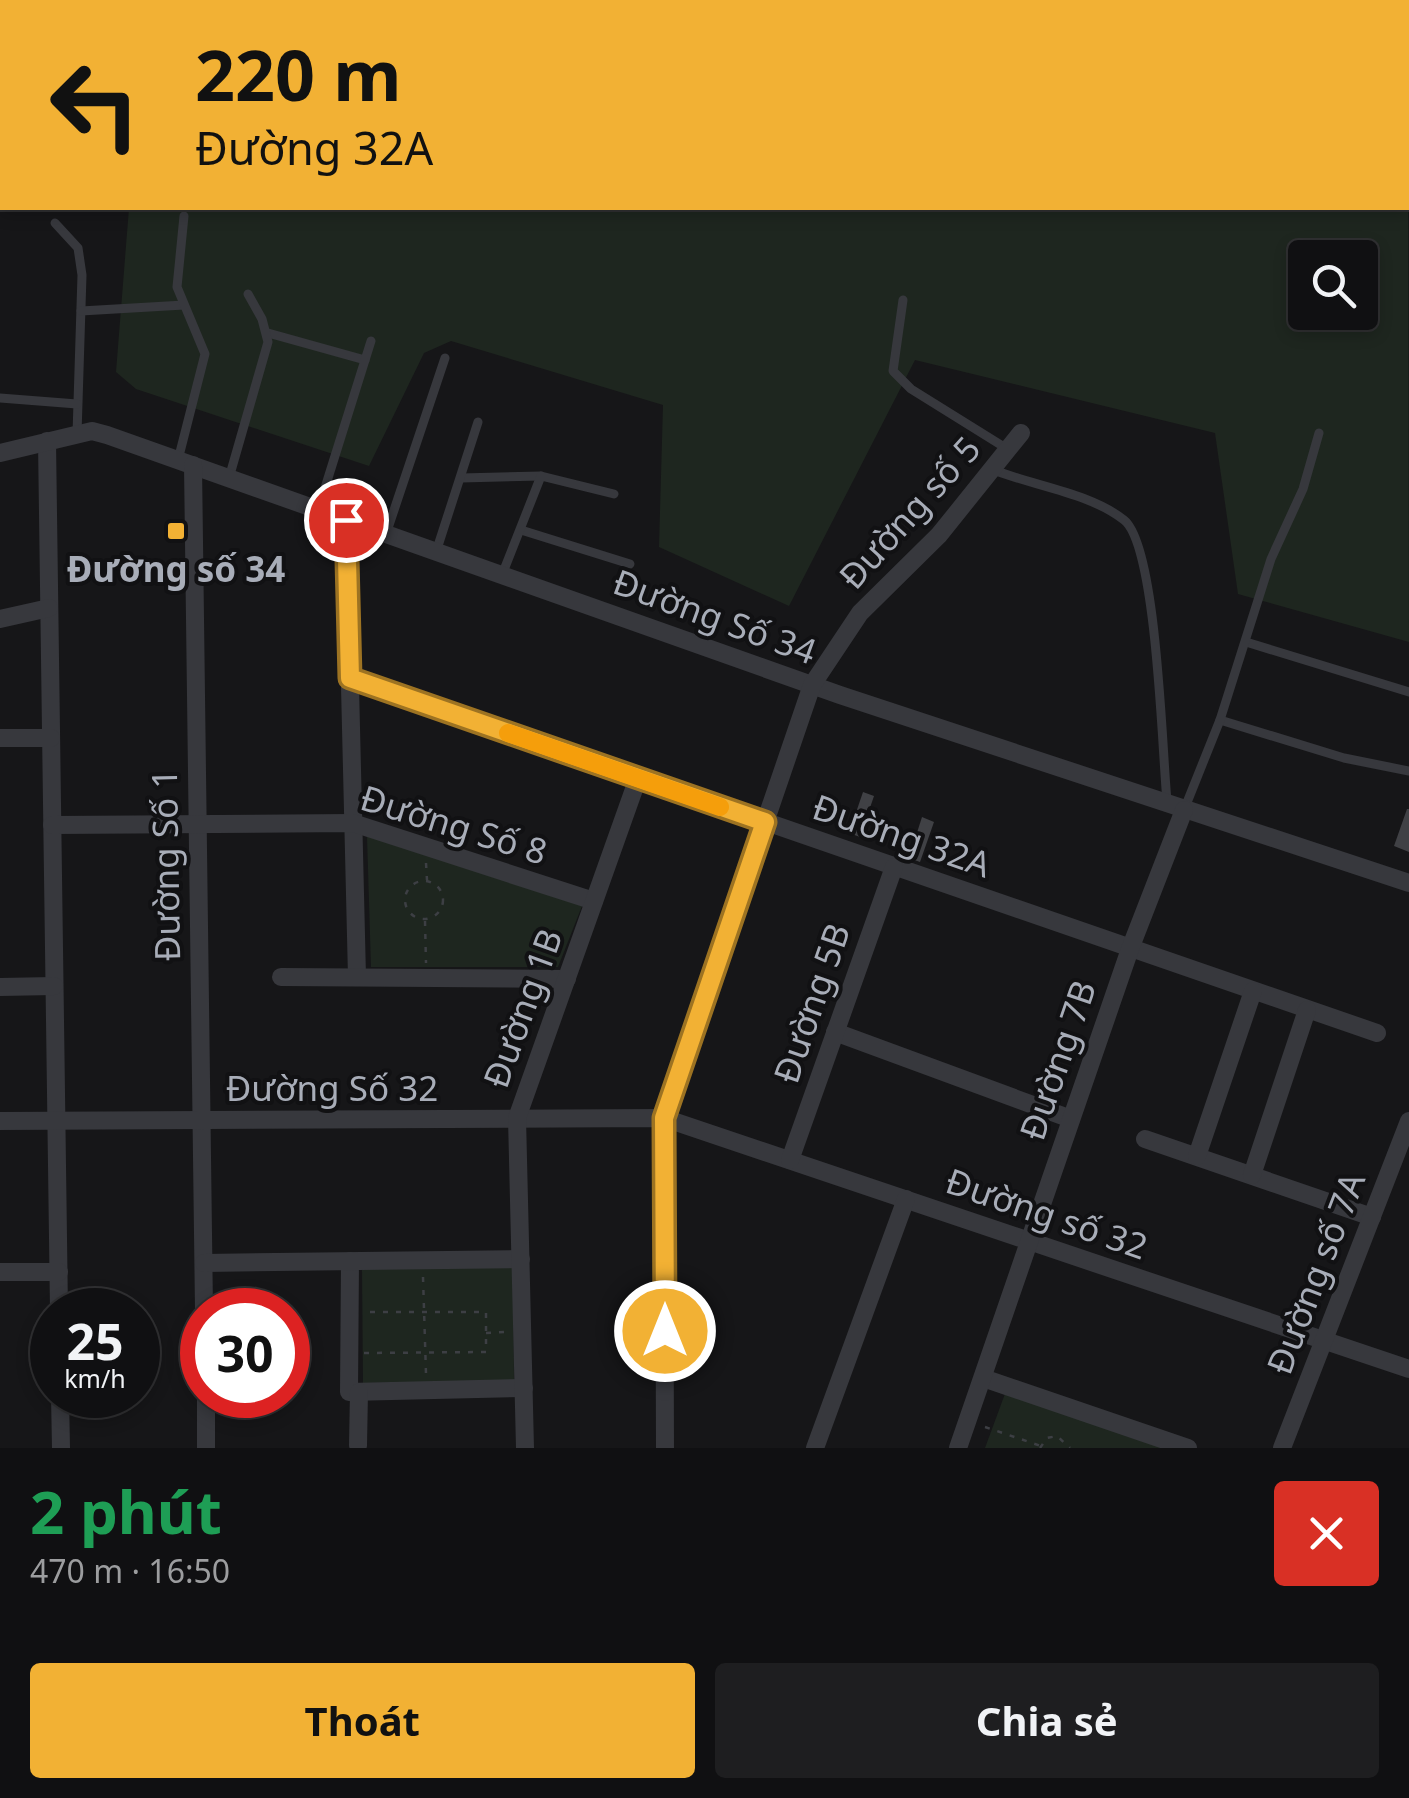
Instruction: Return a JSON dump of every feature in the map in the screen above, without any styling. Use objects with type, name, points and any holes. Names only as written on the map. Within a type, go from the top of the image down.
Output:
[{"type":"street","name":"Đường Số 34","points":[[0,454],[77,434],[107,435],[812,685],[1409,883]]},
{"type":"street","name":"Đường số 5","points":[[812,685],[860,613],[939,535],[1021,434]]},
{"type":"street","points":[[46,442],[59,1288]]},
{"type":"street","name":"Đường Số 1","points":[[186,463],[204,1288]]},
{"type":"street","points":[[346,520],[357,977]]},
{"type":"street","points":[[0,619],[49,608]]},
{"type":"street","name":"Đường 32A","points":[[350,678],[1377,1034]]},
{"type":"street","points":[[665,1448],[664,1118],[812,685]]},
{"type":"street","points":[[0,738],[51,738]]},
{"type":"street","name":"Đường 1B","points":[[525,1448],[518,1118],[638,778]]},
{"type":"street","name":"Đường 7B","points":[[958,1448],[1176,807]]},
{"type":"street","name":"Đường Số 8","points":[[52,825],[353,823],[594,901]]},
{"type":"street","name":"Đường 5B","points":[[790,1160],[894,867]]},
{"type":"street","points":[[281,976],[567,979]]},
{"type":"street","points":[[0,987],[54,986]]},
{"type":"street","points":[[1196,1156],[1252,991]]},
{"type":"street","points":[[1252,1175],[1306,1010]]},
{"type":"street","points":[[835,1032],[1071,1119]]},
{"type":"street","name":"Đường Số 32","points":[[0,1121],[664,1118]]},
{"type":"street","name":"Đường số 32","points":[[664,1118],[1409,1369]]},
{"type":"street","name":"Đường số 7A","points":[[1282,1448],[1409,1121]]},
{"type":"street","points":[[1145,1139],[1372,1217]]},
{"type":"street","points":[[815,1448],[906,1199]]},
{"type":"street","points":[[204,1263],[521,1259]]},
{"type":"street","points":[[350,1261],[349,1392],[524,1388]]},
{"type":"street","points":[[0,1272],[59,1272]]},
{"type":"street","points":[[984,1378],[1188,1448]]},
{"type":"street","points":[[358,1446],[359,1392]]},
{"type":"street","points":[[60,1418],[61,1448]]},
{"type":"street","points":[[206,1418],[206,1448]]},
{"type":"lane","points":[[184,216],[177,287],[205,354],[186,463]]},
{"type":"lane","points":[[55,223],[78,248],[81,311],[77,434]]},
{"type":"lane","points":[[228,478],[268,334],[248,294]]},
{"type":"lane","points":[[903,300],[893,370],[911,388],[1009,450]]},
{"type":"lane","points":[[81,311],[184,306]]},
{"type":"lane","points":[[268,334],[364,360]]},
{"type":"lane","points":[[318,510],[370,340]]},
{"type":"lane","points":[[386,534],[445,358]]},
{"type":"lane","points":[[0,398],[77,404]]},
{"type":"lane","points":[[436,552],[478,422]]},
{"type":"lane","points":[[1176,807],[1220,720],[1272,559],[1303,490],[1318,433]]},
{"type":"lane","points":[[994,470],[1098,506],[1126,522],[1140,543],[1176,807]]},
{"type":"lane","points":[[462,478],[541,476],[614,494]]},
{"type":"lane","points":[[502,575],[541,476]]},
{"type":"lane","points":[[522,530],[630,564]]},
{"type":"lane","points":[[1246,642],[1409,692]]},
{"type":"lane","points":[[1220,720],[1344,758],[1409,771]]},
{"type":"path","points":[[427,881],[438,886],[443,904],[437,915],[425,920],[413,916],[405,899],[410,888],[427,881]]},
{"type":"path","points":[[425,920],[426,978]]},
{"type":"path","points":[[423,1260],[426,1391]]},
{"type":"path","points":[[348,1353],[486,1352],[486,1312],[349,1312]]},
{"type":"path","points":[[968,1422],[1040,1447],[1047,1438],[1058,1436],[1070,1448]]},
{"type":"shaded area","points":[[129,210],[1408,210],[1409,642],[1238,594],[1215,433],[915,360],[789,606],[659,547],[663,405],[451,341],[424,353],[369,466],[136,389],[116,372]]},
{"type":"shaded area","points":[[367,836],[582,906],[558,967],[371,967]]},
{"type":"shaded area","points":[[513,1267],[514,1381],[363,1383],[362,1269]]},
{"type":"shaded area","points":[[1006,1391],[1184,1448],[985,1448]]},
{"type":"building","points":[[863,792],[874,796],[860,837],[849,833]]},
{"type":"building","points":[[1409,809],[1409,852],[1394,846]]},
{"type":"building","points":[[922,817],[934,822],[920,862],[909,858]]},
{"type":"slow traffic","points":[[508,733],[720,807]]},
{"type":"place","name":"Đường số 34","points":[[176,531]]},
{"type":"route","points":[[346,520],[350,678],[765,822],[664,1118],[665,1331]]}]
